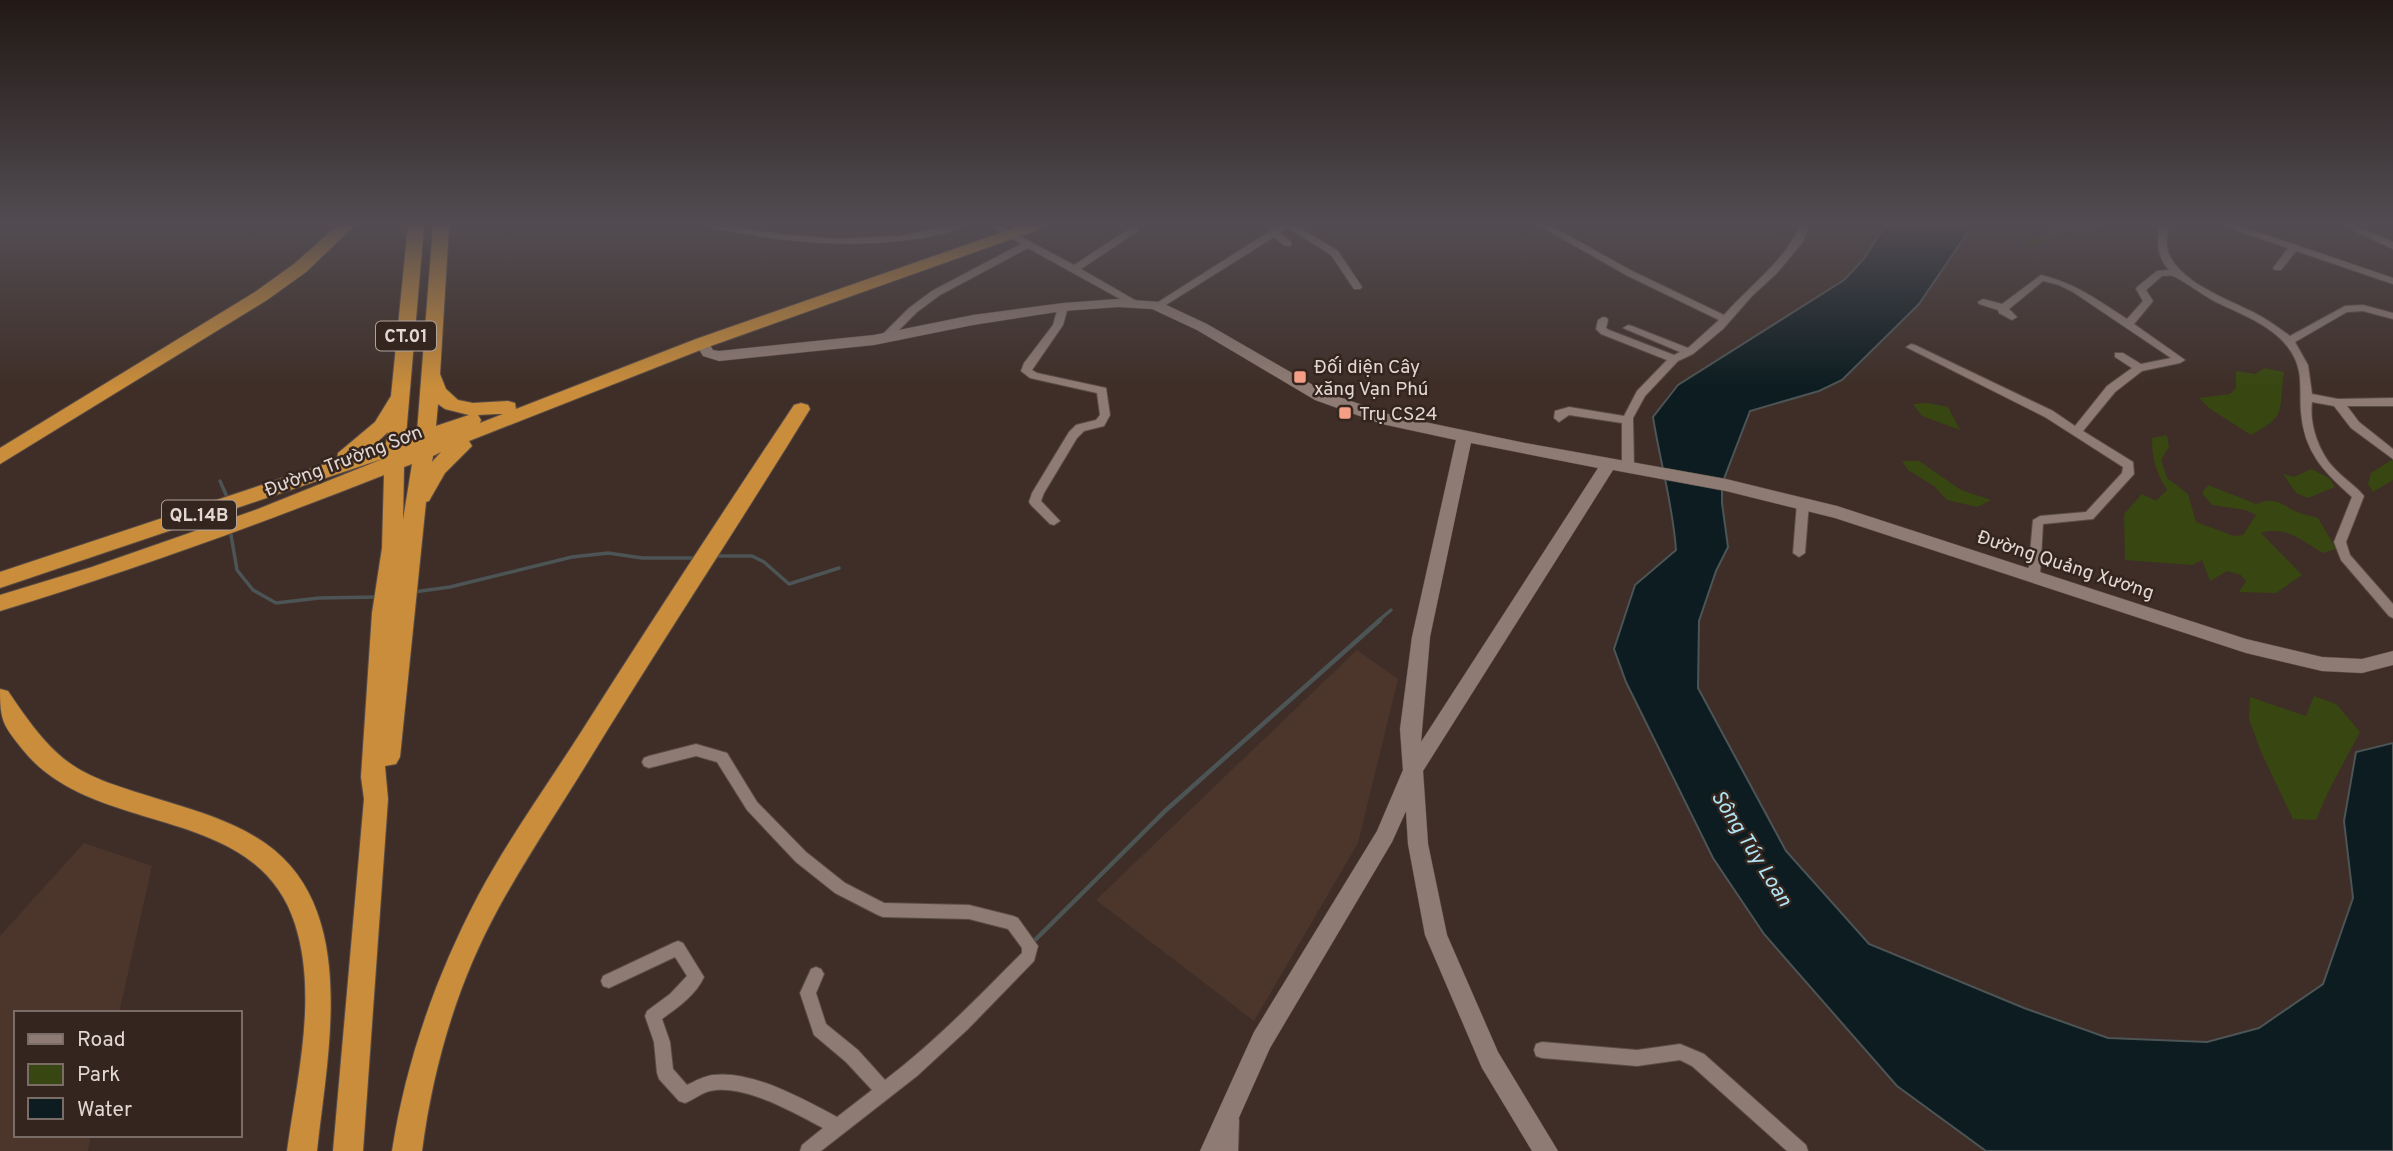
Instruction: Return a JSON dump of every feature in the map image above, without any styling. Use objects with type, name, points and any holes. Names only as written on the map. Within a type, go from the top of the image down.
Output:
[{"type":"highway","points":[[0,457],[284,280]]},
{"type":"highway","name":"CT.01","points":[[396,456],[411,280]]},
{"type":"highway","name":"CT.01","points":[[424,445],[437,280]]},
{"type":"highway","name":"Đường Trường Sơn","points":[[0,603],[147,556],[424,445],[579,390],[870,280]]},
{"type":"highway","points":[[432,352],[435,392],[442,400],[462,407],[510,413]]},
{"type":"highway","points":[[262,493],[343,460],[380,430],[391,416],[398,397],[405,357]]},
{"type":"highway","points":[[407,1151],[429,1044],[464,948],[489,901],[684,587],[799,412]]},
{"type":"highway","points":[[348,1151],[376,799],[386,768],[393,612],[398,580],[430,475],[460,447],[510,413]]},
{"type":"highway","points":[[409,545],[424,445]]},
{"type":"highway","points":[[396,456],[392,548],[398,580]]},
{"type":"highway","name":"Đường Trường Sơn","points":[[0,580],[262,493],[396,456]]},
{"type":"highway","points":[[0,698],[42,755],[64,775],[91,789],[210,825],[250,844],[275,866],[298,900],[310,930],[317,967],[317,1007],[302,1151]]},
{"type":"street","points":[[885,338],[931,296],[961,280]]},
{"type":"street","points":[[1094,280],[1135,303]]},
{"type":"street","points":[[1157,306],[1197,280]]},
{"type":"street","points":[[1352,280],[1357,287]]},
{"type":"street","points":[[1643,280],[1725,319]]},
{"type":"street","points":[[1212,1151],[1262,1040],[1385,836],[1413,770],[1625,468],[1628,420],[1641,394],[1674,359],[1689,352],[1764,280]]},
{"type":"street","points":[[2004,308],[2038,280]]},
{"type":"street","points":[[2048,280],[2077,290],[2180,360],[2139,368],[2111,390],[2077,430]]},
{"type":"street","points":[[2128,324],[2148,301],[2141,289],[2151,280]]},
{"type":"street","points":[[2187,280],[2289,341],[2305,372],[2305,412],[2320,459],[2358,496],[2340,542],[2345,557],[2393,612]]},
{"type":"street","points":[[1983,302],[2004,308]]},
{"type":"street","points":[[702,343],[708,353],[719,356],[885,338],[973,320],[1063,307],[1135,303],[1157,306],[1202,327],[1320,396],[1388,420],[1625,468]]},
{"type":"street","points":[[1054,521],[1035,502],[1038,493],[1073,435],[1080,428],[1100,423],[1105,415],[1102,391],[1034,376],[1026,371],[1058,325],[1063,307]]},
{"type":"street","points":[[2289,341],[2345,310],[2363,307],[2393,316]]},
{"type":"street","points":[[2004,308],[2003,311],[2012,317]]},
{"type":"street","points":[[1603,320],[1601,329],[1605,332],[1674,359]]},
{"type":"street","points":[[1628,328],[1689,352]]},
{"type":"street","points":[[1911,347],[2011,394],[2077,430],[2129,465],[2128,474],[2089,516],[2040,520],[2037,523],[2034,575]]},
{"type":"street","points":[[2119,355],[2139,368]]},
{"type":"street","points":[[2307,397],[2338,403],[2393,402]]},
{"type":"street","points":[[2338,403],[2355,425],[2393,455]]},
{"type":"street","points":[[1559,418],[1559,414],[1569,411],[1628,420]]},
{"type":"street","points":[[1465,436],[1420,637],[1410,729],[1418,844],[1436,935],[1490,1060],[1546,1151]]},
{"type":"street","name":"Đường Quảng Xương","points":[[1625,468],[1726,485],[1803,503],[1909,534],[2246,646],[2297,659],[2362,666],[2393,658]]},
{"type":"street","points":[[1799,553],[1803,503]]},
{"type":"street","points":[[649,762],[696,750],[722,757],[752,806],[801,857],[840,888],[883,910],[969,912],[1013,923],[1030,946],[1029,956],[970,1017],[884,1091],[837,1125],[808,1151]]},
{"type":"street","points":[[609,981],[678,948],[696,977],[676,999],[653,1016],[662,1042],[665,1073],[685,1095],[710,1083],[740,1085],[792,1104],[837,1125]]},
{"type":"street","points":[[816,974],[808,993],[820,1029],[852,1056],[884,1091]]},
{"type":"street","points":[[1230,1151],[1232,1109],[1262,1040]]},
{"type":"street","points":[[1542,1050],[1637,1058],[1680,1052],[1686,1054],[1698,1060],[1800,1151]]},
{"type":"shaded area","points":[[1357,650],[1398,679],[1358,843],[1254,1021],[1096,900]]},
{"type":"shaded area","points":[[84,843],[152,866],[119,1011],[14,1011],[14,1137],[91,1137],[88,1151],[0,1151],[0,936]]},
{"type":"green space","points":[[2265,368],[2284,372],[2281,404],[2276,417],[2251,435],[2209,408],[2199,398],[2230,394],[2236,388],[2236,371],[2255,374]]},
{"type":"green space","points":[[1928,403],[1948,407],[1960,430],[1922,416],[1913,404]]},
{"type":"green space","points":[[2167,435],[2169,447],[2161,460],[2167,478],[2188,494],[2196,522],[2234,536],[2243,535],[2256,515],[2246,510],[2212,505],[2202,493],[2208,485],[2256,504],[2276,502],[2318,518],[2336,549],[2323,553],[2286,533],[2261,533],[2302,575],[2276,593],[2239,592],[2246,581],[2241,575],[2227,571],[2210,581],[2202,560],[2192,565],[2125,560],[2124,514],[2142,494],[2156,501],[2167,490],[2155,465],[2152,438]]},
{"type":"green space","points":[[2393,459],[2393,480],[2373,492],[2368,484],[2371,473]]},
{"type":"green space","points":[[1902,461],[1919,461],[1961,490],[1991,500],[1977,507],[1947,500],[1934,486],[1908,470]]},
{"type":"green space","points":[[2311,469],[2329,478],[2335,487],[2308,498],[2296,493],[2283,474],[2294,477]]},
{"type":"green space","points":[[2314,696],[2336,704],[2360,732],[2316,820],[2293,819],[2261,752],[2249,719],[2250,697],[2306,716]]},
{"type":"water","name":"Sông Túy Loan","points":[[1844,280],[1936,280],[1919,304],[1842,380],[1819,391],[1750,411],[1722,484],[1728,547],[1716,571],[1699,621],[1698,688],[1786,851],[1869,944],[2024,1008],[2108,1038],[2207,1042],[2259,1028],[2323,984],[2353,898],[2344,821],[2356,752],[2393,743],[2393,1151],[1986,1151],[1897,1086],[1764,934],[1713,858],[1626,682],[1614,649],[1635,585],[1676,550],[1653,417],[1678,385]]},
{"type":"waterway","points":[[220,481],[227,497]]},
{"type":"waterway","points":[[231,535],[237,570],[253,590],[276,603],[319,598],[378,597]]},
{"type":"waterway","points":[[414,592],[450,587],[572,557],[608,553],[642,558],[695,558]]},
{"type":"waterway","points":[[713,556],[752,556],[764,562],[789,584],[839,568]]},
{"type":"waterway","points":[[1378,621],[1391,610]]},
{"type":"waterway","points":[[1033,942],[1165,811],[1380,620]]},
{"type":"place","name":"Đối diện Cây xăng Vạn Phú","points":[[1300,377]]},
{"type":"place","name":"Trụ CS24","points":[[1345,413]]}]
